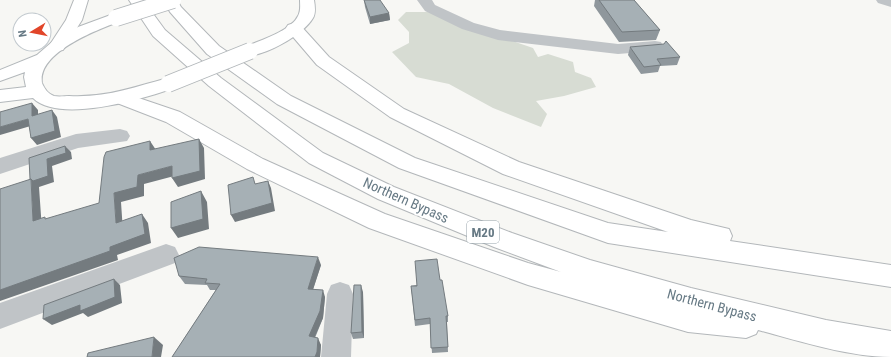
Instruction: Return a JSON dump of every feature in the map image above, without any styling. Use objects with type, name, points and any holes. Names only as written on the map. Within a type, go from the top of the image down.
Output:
[{"type":"main road","points":[[57,46],[74,20],[81,0]]},
{"type":"main road","name":"Northern Bypass","points":[[136,0],[159,33],[215,82],[316,158],[386,193],[503,240],[590,271],[691,300],[826,334],[891,345]]},
{"type":"main road","points":[[0,76],[41,59],[57,46],[85,29],[171,0],[175,9],[213,50],[284,100],[407,163],[608,233],[891,276]]},
{"type":"main road","points":[[41,59],[34,70],[32,81],[37,92],[50,101],[71,103],[124,99],[168,84],[278,39],[305,18],[307,0]]},
{"type":"main road","points":[[294,28],[323,61],[397,113],[511,168],[691,230],[891,276]]},
{"type":"main road","points":[[0,96],[37,92]]},
{"type":"main road","points":[[124,99],[173,117],[255,164],[377,221],[528,274],[688,319],[826,334]]},
{"type":"street","points":[[424,0],[430,8],[441,14],[468,26],[498,35],[618,49],[655,46]]},
{"type":"street","points":[[883,0],[891,3]]},
{"type":"street","points":[[0,166],[76,141],[120,136]]},
{"type":"street","points":[[0,316],[166,255]]},
{"type":"street","points":[[336,357],[340,294]]},
{"type":"shaded area","points":[[406,12],[428,12],[533,48],[538,57],[548,54],[573,62],[575,72],[591,78],[596,87],[564,96],[536,101],[547,114],[541,127],[493,108],[449,84],[416,77],[392,52],[409,43],[409,32],[398,20]]},
{"type":"building","points":[[364,0],[380,0],[389,13],[370,17]]},
{"type":"building","points":[[599,0],[634,0],[660,30],[622,32]]},
{"type":"building","points":[[666,41],[680,57],[657,59],[661,65],[644,67],[630,47],[664,44]]},
{"type":"building","points":[[32,103],[32,116],[52,110],[55,131],[31,138],[28,119],[0,127],[0,112]]},
{"type":"building","points":[[199,139],[200,171],[172,178],[172,166],[138,175],[137,187],[114,193],[116,223],[142,214],[145,234],[110,247],[110,251],[0,290],[0,189],[31,179],[33,221],[45,217],[45,219],[99,203],[104,157],[106,152],[150,141],[150,150]]},
{"type":"building","points":[[65,146],[66,153],[47,159],[48,176],[33,181],[30,179],[29,158]]},
{"type":"building","points":[[253,177],[255,184],[268,181],[272,203],[231,215],[228,185]]},
{"type":"building","points":[[201,191],[203,219],[171,228],[171,202]]},
{"type":"building","points":[[199,247],[318,257],[308,289],[323,290],[320,311],[309,336],[318,338],[315,357],[172,357],[220,284],[205,283],[207,279],[179,276],[174,258]]},
{"type":"building","points":[[437,259],[448,316],[446,316],[448,347],[431,348],[430,318],[415,320],[411,286],[417,286],[415,261]]},
{"type":"building","points":[[114,279],[115,297],[80,311],[80,305],[43,319],[44,305]]},
{"type":"building","points":[[354,285],[361,285],[362,332],[351,333]]},
{"type":"building","points":[[154,337],[152,357],[87,357],[88,353]]}]
